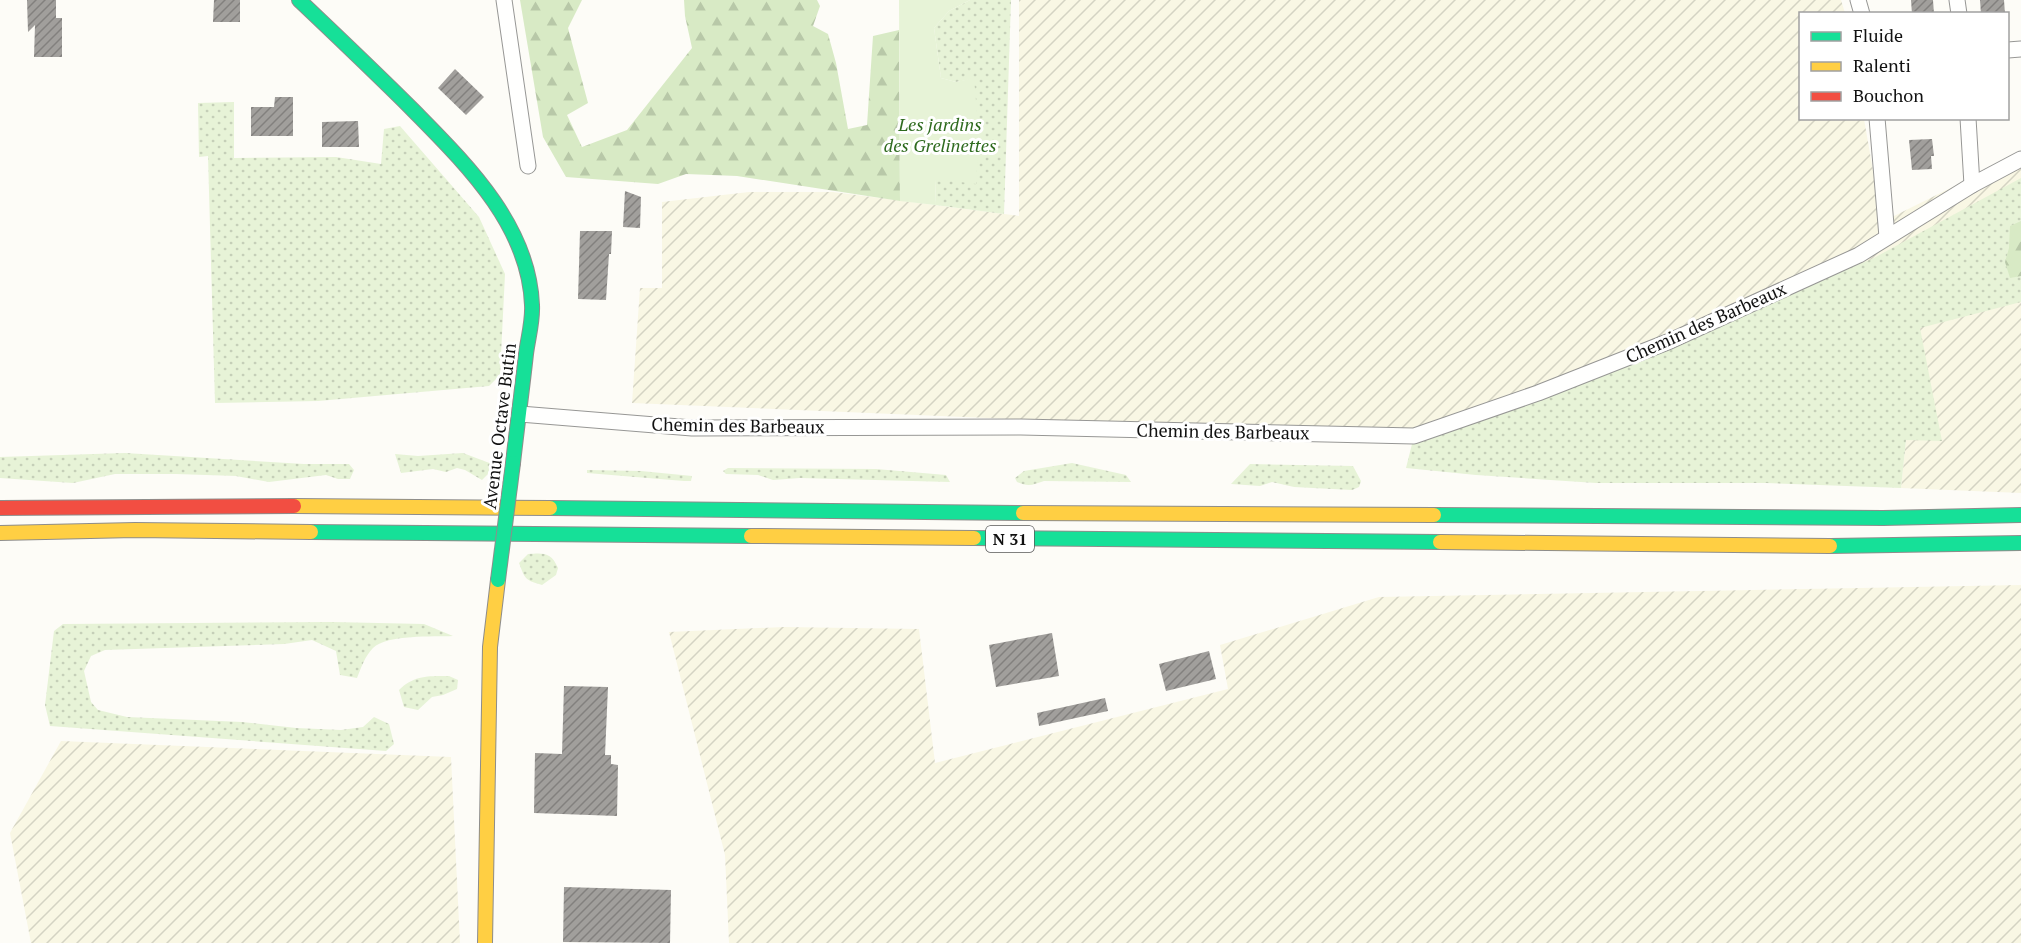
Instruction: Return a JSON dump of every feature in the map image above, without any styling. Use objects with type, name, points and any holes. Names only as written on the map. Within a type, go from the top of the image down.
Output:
[{"type":"main road","name":"Avenue Octave Butin","points":[[299,0],[380,76],[467,164],[495,201],[508,223],[526,267],[532,305],[490,646],[485,943]]},
{"type":"main road","name":"N 31","points":[[0,508],[450,507],[1883,518],[2021,515]]},
{"type":"main road","name":"N 31","points":[[0,533],[135,530],[1879,546],[2021,543]]},
{"type":"street","points":[[504,0],[528,166]]},
{"type":"street","points":[[1877,120],[1887,237]]},
{"type":"street","points":[[1968,120],[1972,185]]},
{"type":"street","name":"Chemin des Barbeaux","points":[[520,414],[693,428],[1021,427],[1414,436],[1538,393],[1670,340],[1859,255],[1972,185],[2021,159]]},
{"type":"shaded area","points":[[1019,0],[1841,0],[1845,12],[1799,12],[1799,120],[1864,120],[1882,222],[2021,153],[2021,493],[1901,488],[1906,440],[1538,393],[1414,436],[632,403],[640,288],[662,288],[662,202],[749,192],[833,192],[1019,216]]},
{"type":"shaded area","points":[[2021,585],[2021,943],[729,943],[725,855],[669,632],[784,627],[919,629],[935,763],[1228,689],[1220,645],[1379,597]]},
{"type":"shaded area","points":[[61,741],[451,757],[460,943],[31,943],[10,833]]},
{"type":"green space","points":[[520,0],[582,0],[568,28],[588,103],[567,115],[582,147],[627,130],[692,48],[684,0],[817,0],[820,6],[813,26],[828,34],[836,63],[848,129],[867,125],[873,36],[899,30],[900,201],[737,176],[686,174],[658,184],[566,177],[543,137]]},
{"type":"green space","name":"Les jardins des Grelinettes","points":[[899,0],[970,0],[949,11],[934,28],[941,78],[956,82],[974,78],[979,135],[976,184],[936,179],[935,205],[900,201]]},
{"type":"green space","points":[[970,0],[1011,0],[1004,214],[935,205],[936,179],[973,79],[956,82],[941,78],[934,28],[949,11]]},
{"type":"green space","points":[[234,102],[234,158],[336,157],[381,164],[384,129],[400,126],[479,217],[505,274],[500,375],[489,386],[318,401],[215,403],[208,156],[199,157],[198,103]]},
{"type":"green space","points":[[2021,178],[2021,302],[1920,328],[1942,441],[1906,440],[1901,488],[1766,483],[1596,483],[1406,468],[1414,436],[1538,393],[1872,259]]},
{"type":"green space","points":[[2021,221],[2021,276],[2010,278],[2005,262],[2009,248],[2010,226]]},
{"type":"green space","points":[[125,453],[304,464],[349,464],[354,470],[350,479],[338,479],[326,475],[269,482],[236,476],[176,474],[115,474],[73,483],[0,478],[0,457]]},
{"type":"green space","points":[[463,453],[492,464],[490,472],[482,480],[457,468],[446,472],[433,469],[401,473],[395,454],[418,456]]},
{"type":"green space","points":[[1072,463],[1126,475],[1131,482],[1044,481],[1027,485],[1017,482],[1015,478],[1024,471]]},
{"type":"green space","points":[[1250,464],[1353,466],[1361,481],[1359,487],[1352,490],[1294,487],[1272,482],[1260,486],[1231,484]]},
{"type":"green space","points":[[728,468],[876,469],[946,475],[950,482],[800,478],[773,480],[758,475],[726,474],[723,471]]},
{"type":"green space","points":[[587,470],[641,471],[692,476],[691,481],[684,481],[587,473]]},
{"type":"green space","points":[[528,554],[550,556],[558,568],[556,575],[542,585],[529,580],[524,576],[519,563]]},
{"type":"green space","points":[[332,622],[424,624],[453,636],[389,640],[373,648],[357,678],[340,675],[336,651],[312,640],[284,644],[105,650],[91,656],[84,671],[91,702],[98,710],[127,717],[242,722],[296,728],[341,730],[363,727],[374,717],[389,724],[394,744],[386,751],[50,726],[45,705],[54,631],[63,624]]},
{"type":"green space","points":[[449,676],[458,680],[457,689],[432,697],[418,710],[404,707],[399,690],[410,681],[422,677]]},
{"type":"building","points":[[27,0],[56,0],[56,18],[62,18],[62,57],[34,57],[35,25],[28,32]]},
{"type":"building","points":[[214,0],[240,0],[240,22],[213,22]]},
{"type":"building","points":[[1911,0],[1933,0],[1934,12],[1912,12]]},
{"type":"building","points":[[1980,0],[2004,0],[2005,12],[1981,12]]},
{"type":"building","points":[[455,69],[484,97],[466,115],[438,88]]},
{"type":"building","points":[[275,97],[293,97],[293,136],[251,136],[251,107],[274,107]]},
{"type":"building","points":[[358,121],[359,147],[322,147],[322,122]]},
{"type":"building","points":[[1932,139],[1934,156],[1931,156],[1932,169],[1912,170],[1909,140]]},
{"type":"building","points":[[625,191],[641,197],[640,228],[623,227]]},
{"type":"building","points":[[580,231],[612,231],[606,300],[578,299]]},
{"type":"building","points":[[1052,633],[1059,676],[996,687],[989,645]]},
{"type":"building","points":[[1209,651],[1216,679],[1166,691],[1159,664]]},
{"type":"building","points":[[564,686],[608,687],[605,755],[611,755],[611,764],[618,765],[617,816],[534,813],[535,753],[562,754]]},
{"type":"building","points":[[1105,698],[1108,711],[1039,726],[1037,713]]},
{"type":"building","points":[[564,887],[671,890],[670,943],[563,942]]},
{"type":"traffic: fast","points":[[299,0],[454,152],[491,198],[520,248],[528,276],[532,311],[513,463]]},
{"type":"traffic: fast","points":[[498,580],[513,463]]},
{"type":"traffic: fast","points":[[550,508],[1023,513]]},
{"type":"traffic: fast","points":[[1434,515],[1883,518],[2021,515]]},
{"type":"traffic: fast","points":[[311,532],[751,536]]},
{"type":"traffic: fast","points":[[974,538],[1440,542]]},
{"type":"traffic: fast","points":[[1830,546],[2021,543]]},
{"type":"traffic: slow","points":[[294,506],[550,508]]},
{"type":"traffic: slow","points":[[1023,513],[1434,515]]},
{"type":"traffic: slow","points":[[0,533],[135,530],[311,532]]},
{"type":"traffic: slow","points":[[751,536],[974,538]]},
{"type":"traffic: slow","points":[[1440,542],[1830,546]]},
{"type":"traffic: slow","points":[[485,943],[490,647],[498,580]]},
{"type":"traffic: jam","points":[[0,508],[294,506]]}]
